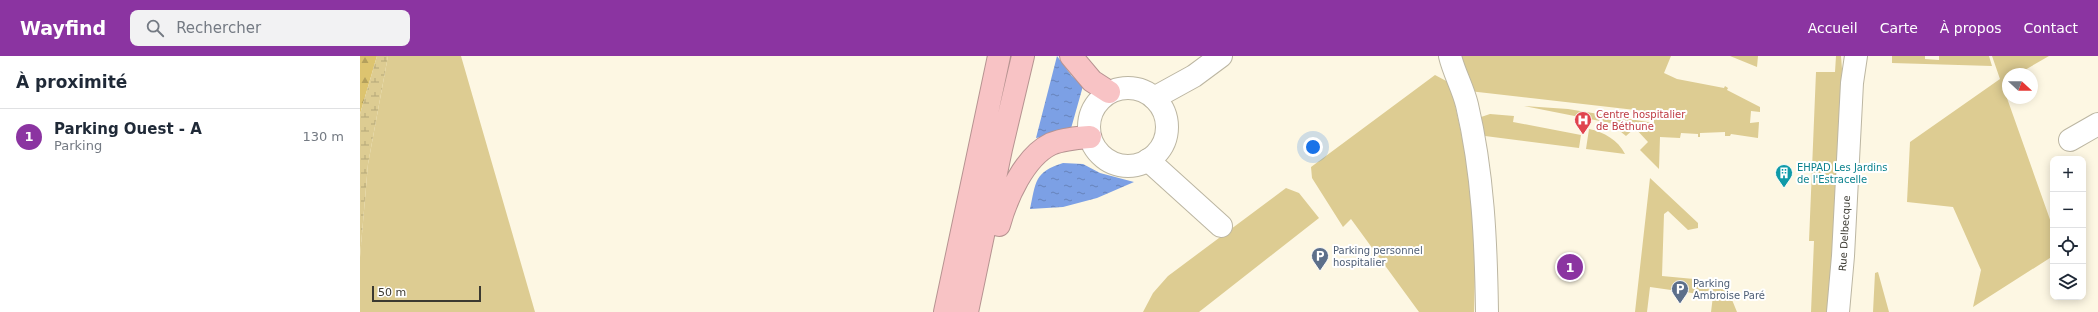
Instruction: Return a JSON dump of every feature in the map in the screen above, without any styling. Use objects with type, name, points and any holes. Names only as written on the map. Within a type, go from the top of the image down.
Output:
[{"type":"highway","points":[[945,312],[999,56]]},
{"type":"highway","points":[[967,312],[1001,149],[1024,56]]},
{"type":"highway","points":[[1071,56],[1092,81],[1109,92]]},
{"type":"highway","points":[[971,312],[982,285],[1006,200],[1028,163],[1050,145],[1072,138],[1090,137]]},
{"type":"street","points":[[1154,98],[1194,76],[1221,56]]},
{"type":"street","points":[[1450,56],[1453,70],[1467,102],[1477,152],[1482,202],[1487,312]]},
{"type":"street","name":"Rue Delbecque","points":[[1846,56],[1846,63],[1852,83]]},
{"type":"street","name":"Rue Delbecque","points":[[1838,312],[1843,256],[1852,83],[1856,56]]},
{"type":"street","points":[[1166,118],[1194,76]]},
{"type":"street","points":[[1120,88],[1132,88],[1144,91],[1154,98],[1162,107],[1166,118],[1166,130],[1155,153],[1137,165],[1125,166],[1113,163],[1103,157],[1095,148],[1090,137],[1089,124],[1092,111],[1099,100],[1109,92],[1120,88]]},
{"type":"street","points":[[2070,140],[2098,124]]},
{"type":"street","points":[[1155,153],[1173,181],[1221,226]]},
{"type":"green space","points":[[360,56],[377,56],[360,114]]},
{"type":"green space","points":[[377,56],[388,56],[368,164],[360,257],[360,114]]},
{"type":"green space","points":[[388,56],[461,56],[535,312],[360,312],[360,257],[368,164]]},
{"type":"green space","points":[[1460,56],[1671,56],[1664,73],[1677,79],[1724,88],[1725,86],[1728,88],[1727,90],[1760,107],[1760,112],[1751,111],[1750,123],[1759,122],[1758,138],[1731,134],[1730,136],[1725,136],[1725,132],[1700,133],[1700,137],[1698,137],[1698,134],[1681,133],[1680,138],[1660,137],[1659,169],[1640,150],[1648,142],[1635,128],[1626,136],[1610,123],[1524,106],[1568,109],[1654,123],[1654,119],[1643,118],[1644,111],[1469,91]]},
{"type":"green space","points":[[1730,56],[1758,56],[1757,67]]},
{"type":"green space","points":[[1836,56],[1841,56],[1842,69],[1838,186],[1830,312],[1811,312],[1814,241],[1809,241],[1816,72],[1835,72]]},
{"type":"green space","points":[[1892,56],[1925,56],[1925,59],[1939,60],[1939,56],[1989,56],[1992,66],[1892,63]]},
{"type":"green space","points":[[1992,56],[2049,56],[2028,68],[2002,68],[2002,104],[2009,104],[2050,220],[2050,258],[1973,307],[1981,270],[1953,207],[1907,202],[1910,142],[2000,79]]},
{"type":"green space","points":[[1435,75],[1450,83],[1467,163],[1474,224],[1474,312],[1419,312],[1351,219],[1343,227],[1312,178],[1311,167]]},
{"type":"green space","points":[[1490,114],[1514,116],[1513,122],[1581,135],[1579,148],[1485,136],[1478,131],[1477,120]]},
{"type":"green space","points":[[1589,129],[1610,137],[1619,145],[1625,154],[1586,149]]},
{"type":"green space","points":[[1650,178],[1698,223],[1698,228],[1688,230],[1668,211],[1664,214],[1662,276],[1694,279],[1704,287],[1728,290],[1737,312],[1711,312],[1713,296],[1650,287],[1647,312],[1635,312]]},
{"type":"green space","points":[[1286,188],[1299,193],[1319,218],[1199,312],[1143,312],[1153,293],[1168,276]]},
{"type":"green space","points":[[1878,272],[1889,312],[1873,312],[1875,273]]},
{"type":"water","points":[[1057,56],[1071,75],[1083,86],[1070,132],[1036,138]]},
{"type":"water","points":[[1063,163],[1083,164],[1100,173],[1134,182],[1097,198],[1063,207],[1030,209],[1035,185],[1041,174],[1054,166]]},
{"type":"place","name":"Centre hospitalier de Béthune","points":[[1583,135]]},
{"type":"place","name":"EHPAD Les Jardins de l'Estracelle","points":[[1784,188]]},
{"type":"place","name":"Parking Ouest - A","points":[[1570,267]]},
{"type":"place","name":"Parking personnel hospitalier","points":[[1320,271]]},
{"type":"place","name":"Parking Ambroise Paré","points":[[1680,304]]}]
